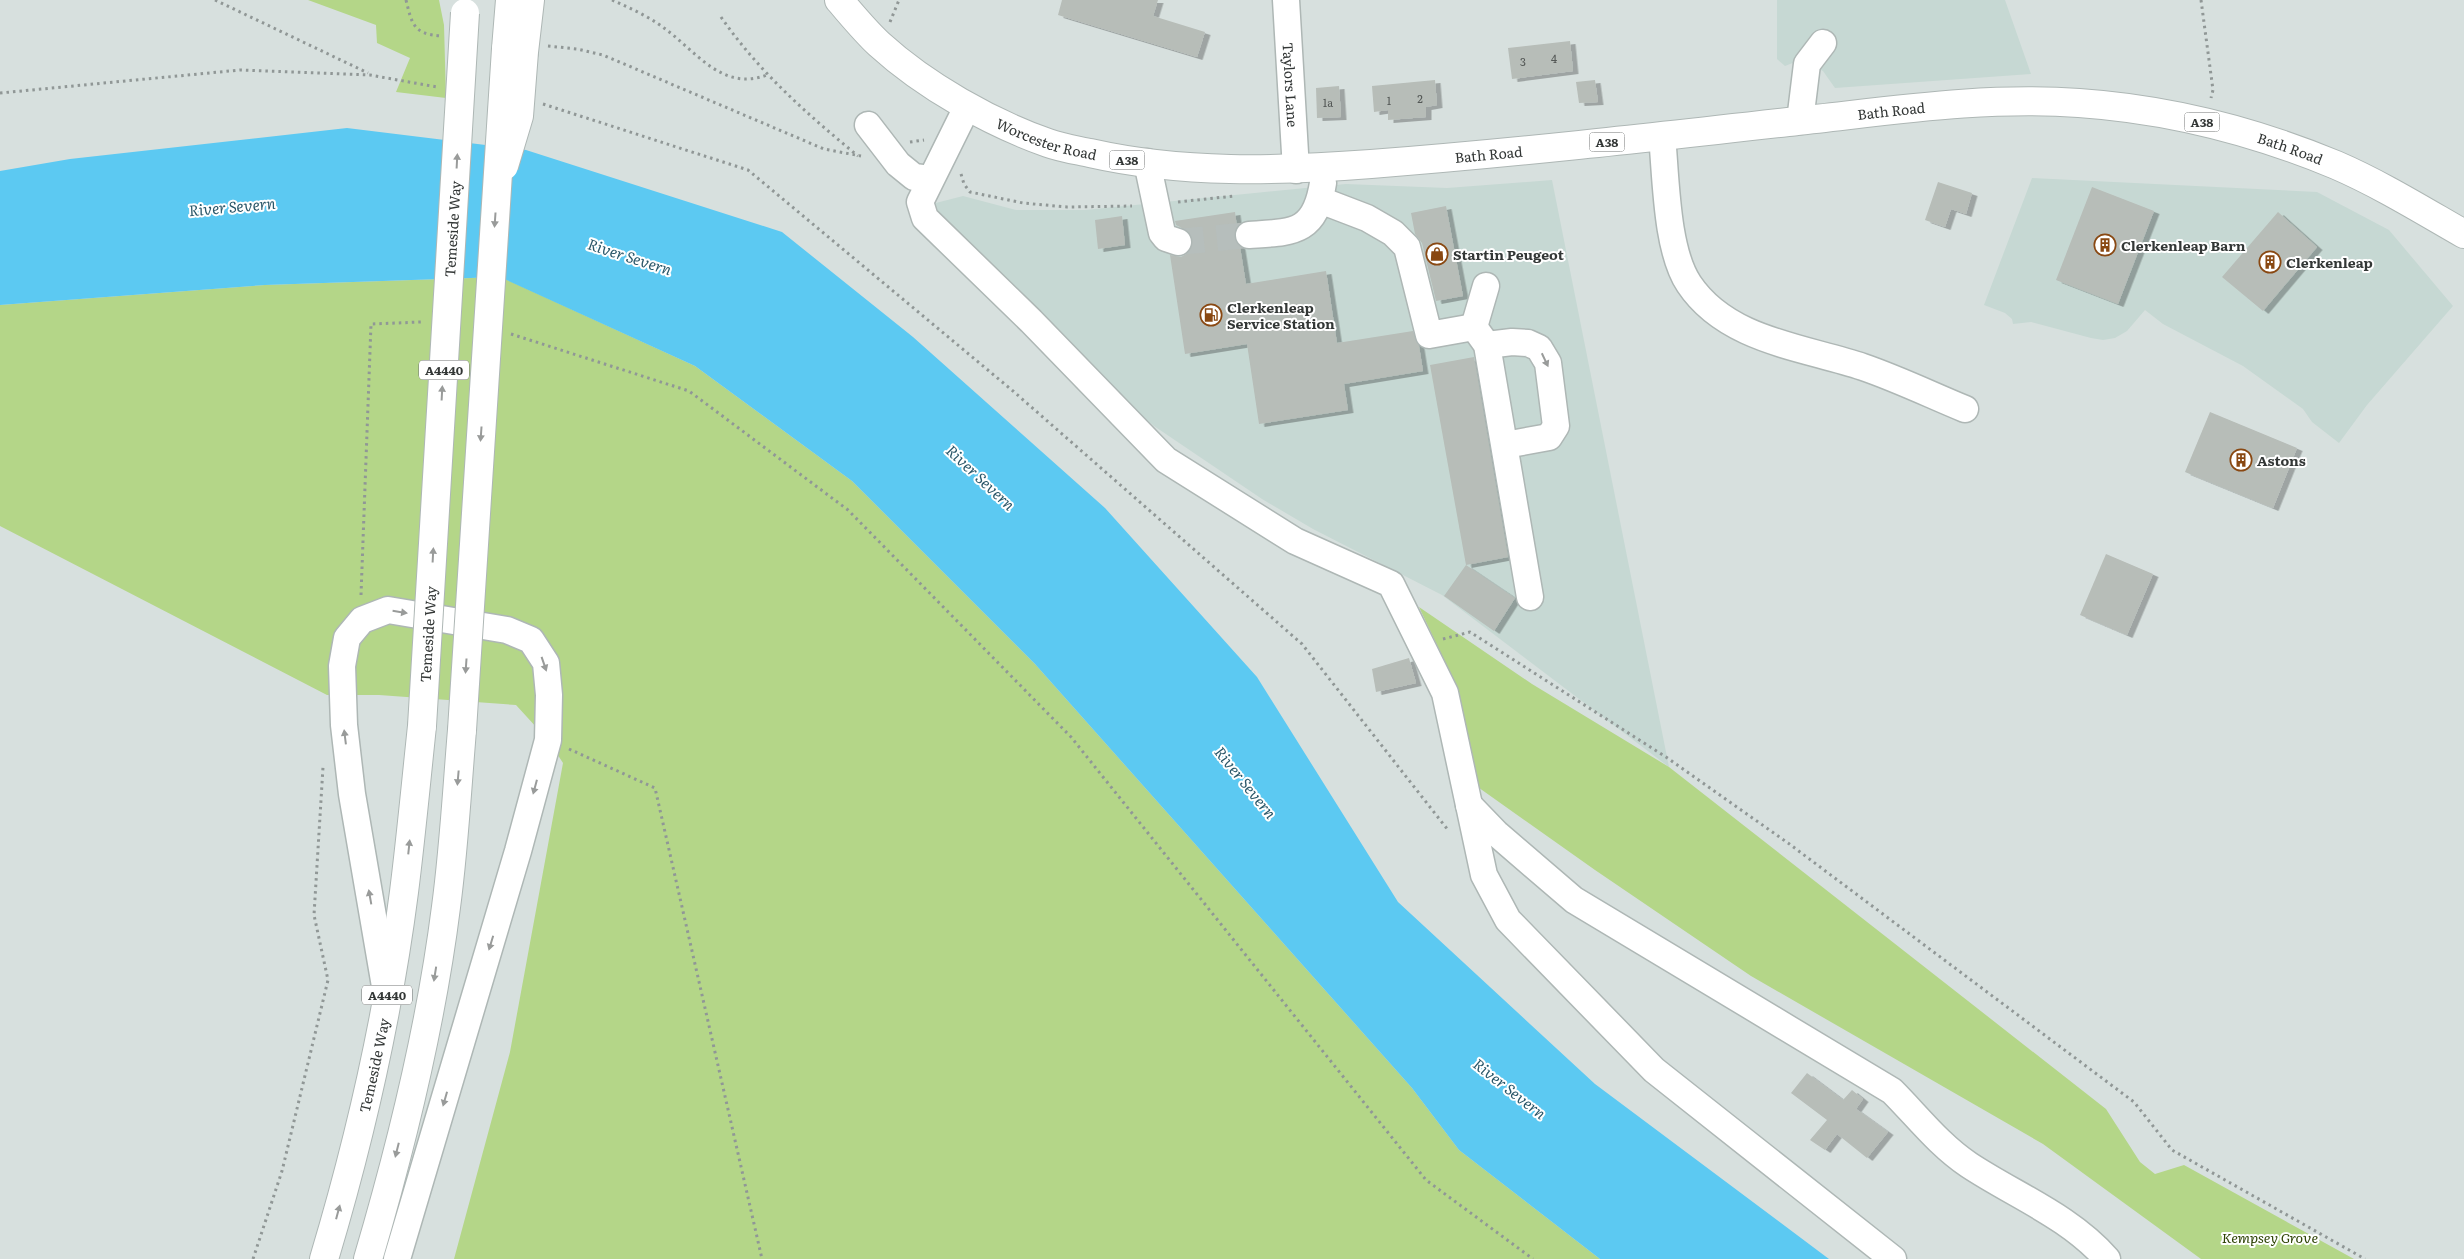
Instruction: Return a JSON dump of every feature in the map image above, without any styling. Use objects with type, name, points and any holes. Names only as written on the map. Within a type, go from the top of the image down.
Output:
[{"type":"main road","name":"A4440","points":[[368,1259],[410,1102],[429,1010],[446,907],[462,730],[496,192],[515,50],[510,0]]},
{"type":"main road","points":[[515,50],[530,0]]},
{"type":"main road","name":"Worcester Road","points":[[839,0],[880,44],[967,107],[1050,144],[1118,159],[1208,170],[1296,170]]},
{"type":"main road","name":"Temeside Way","points":[[324,1259],[369,1090],[404,894],[422,726],[466,7]]},
{"type":"main road","name":"Bath Road","points":[[1296,170],[1475,156],[1995,101],[2078,102],[2148,111],[2205,122],[2272,141],[2338,166],[2408,201],[2464,234]]},
{"type":"street","name":"Taylors Lane","points":[[1286,0],[1296,170]]},
{"type":"street","points":[[1800,121],[1807,64],[1823,42]]},
{"type":"street","points":[[967,107],[920,202],[925,218],[1031,321],[1166,460],[1295,541],[1391,584],[1445,693],[1484,875],[1508,920],[1654,1070],[1893,1259]]},
{"type":"street","points":[[868,124],[898,164],[914,177],[930,179]]},
{"type":"street","points":[[1662,136],[1673,239],[1680,265],[1688,284],[1718,315],[1735,326],[1760,336],[1864,367],[1965,408]]},
{"type":"street","points":[[1147,162],[1162,233],[1166,238],[1178,242]]},
{"type":"street","points":[[1249,235],[1288,232],[1303,226],[1314,214],[1320,200],[1326,167]]},
{"type":"street","points":[[1320,200],[1367,218],[1394,233],[1407,247],[1429,335],[1480,336],[1528,344],[1539,348],[1548,363],[1556,426],[1549,437],[1506,445]]},
{"type":"street","points":[[1486,286],[1480,336],[1506,445],[1530,597]]},
{"type":"street","points":[[387,996],[354,804],[344,725],[342,666],[347,638],[362,620],[388,610],[508,630],[531,640],[546,663],[549,695],[548,740],[518,852],[397,1259]]},
{"type":"street","points":[[1469,805],[1496,833],[1574,900],[1892,1090],[1930,1132],[1968,1164],[2054,1214],[2091,1241],[2107,1259]]},
{"type":"path","points":[[216,0],[370,74]]},
{"type":"path","points":[[612,0],[648,17],[665,28],[707,65],[739,80],[755,79],[767,75]]},
{"type":"path","points":[[2201,0],[2213,90],[2205,122]]},
{"type":"path","points":[[721,17],[767,75],[806,114],[859,156]]},
{"type":"path","points":[[0,93],[240,70],[370,74],[435,87]]},
{"type":"path","points":[[559,110],[748,170],[1013,391],[1302,644],[1454,837]]},
{"type":"path","points":[[371,324],[423,322]]},
{"type":"path","points":[[506,332],[689,391],[848,510],[1072,737],[1426,1180],[1533,1259]]},
{"type":"path","points":[[1421,645],[1470,632],[1666,757],[1788,843],[2134,1102],[2172,1150],[2365,1259]]},
{"type":"path","points":[[548,740],[655,788],[762,1259]]},
{"type":"path","points":[[253,1259],[282,1171],[328,980],[314,915]]},
{"type":"shaded area","points":[[1777,0],[2005,0],[2031,74],[1835,88],[1823,71],[1800,60],[1785,66],[1777,59]]},
{"type":"shaded area","points":[[2032,178],[2317,192],[2389,230],[2453,306],[2367,405],[2339,443],[2312,422],[2303,409],[2243,366],[2163,324],[2145,310],[2127,331],[2115,338],[2103,340],[2031,322],[2013,324],[2012,319],[2005,313],[1984,305]]},
{"type":"shaded area","points":[[1552,180],[1669,767],[1442,595],[1313,529],[1262,499],[1154,426],[1121,398],[928,205],[963,196],[1016,210],[1085,210],[1346,184],[1447,188]]},
{"type":"green space","points":[[308,0],[439,0],[444,25],[446,98],[396,92],[410,58],[377,43],[376,25]]},
{"type":"green space","points":[[501,277],[695,366],[852,481],[1035,664],[1412,1088],[1459,1150],[1600,1259],[454,1259],[510,1052],[563,763],[548,740],[516,705],[379,695],[327,695],[0,526],[0,305],[265,285]]},
{"type":"green space","name":"Kempsey Grove","points":[[1419,607],[1532,684],[1669,767],[2106,1109],[2140,1162],[2155,1174],[2184,1165],[2354,1259],[2201,1259],[2043,1144],[1751,976],[1595,870],[1475,785],[1459,692]]},
{"type":"water","name":"River Severn","points":[[347,128],[526,150],[782,232],[913,337],[1105,508],[1257,677],[1398,902],[1595,1084],[1829,1259],[1600,1259],[1459,1150],[1412,1088],[1035,664],[852,481],[695,366],[500,277],[265,285],[0,305],[0,171],[70,159]]},
{"type":"building","points":[[1062,0],[1158,0],[1153,16],[1205,32],[1197,57],[1058,15]]},
{"type":"building","points":[[1570,41],[1573,71],[1512,79],[1508,48]]},
{"type":"building","points":[[1435,80],[1437,105],[1426,107],[1426,117],[1388,120],[1388,110],[1374,112],[1372,86]]},
{"type":"building","points":[[1595,80],[1598,102],[1579,103],[1576,82]]},
{"type":"building","points":[[1339,86],[1341,117],[1317,118],[1316,88]]},
{"type":"building","points":[[1938,182],[1972,193],[1966,214],[1951,209],[1945,227],[1925,220]]},
{"type":"building","name":"Clerkenleap Barn","points":[[2092,187],[2154,211],[2118,304],[2056,280]]},
{"type":"building","name":"Startin Peugeot","points":[[1446,206],[1463,296],[1436,301],[1422,243],[1415,234],[1411,213]]},
{"type":"building","points":[[1235,212],[1237,227],[1234,236],[1240,247],[1246,284],[1326,271],[1337,343],[1413,331],[1419,346],[1423,371],[1344,384],[1348,410],[1259,424],[1247,344],[1185,354],[1170,255],[1181,257],[1188,253],[1192,246],[1193,239],[1190,232],[1176,225],[1175,221]]},
{"type":"building","name":"Clerkenleap","points":[[2278,212],[2317,247],[2263,311],[2222,277]]},
{"type":"building","points":[[1122,216],[1125,245],[1098,249],[1095,220]]},
{"type":"building","points":[[1474,357],[1508,557],[1466,565],[1430,365]]},
{"type":"building","name":"Astons","points":[[2210,412],[2297,448],[2273,508],[2185,472]]},
{"type":"building","points":[[2106,554],[2153,574],[2127,635],[2080,615]]},
{"type":"building","points":[[1466,565],[1515,598],[1494,631],[1444,596]]},
{"type":"building","points":[[1409,658],[1416,683],[1376,692],[1372,669]]},
{"type":"building","points":[[1807,1073],[1843,1100],[1852,1090],[1863,1099],[1856,1109],[1888,1132],[1867,1158],[1837,1134],[1825,1150],[1810,1140],[1827,1120],[1791,1093]]},
{"type":"tunnel","points":[[1178,242],[1249,235]]},
{"type":"place","name":"Clerkenleap Barn","points":[[2105,245]]},
{"type":"place","name":"Startin Peugeot","points":[[1437,254]]},
{"type":"place","name":"Clerkenleap","points":[[2270,262]]},
{"type":"place","name":"Clerkenleap Service Station","points":[[1211,315]]},
{"type":"place","name":"Astons","points":[[2241,460]]}]
